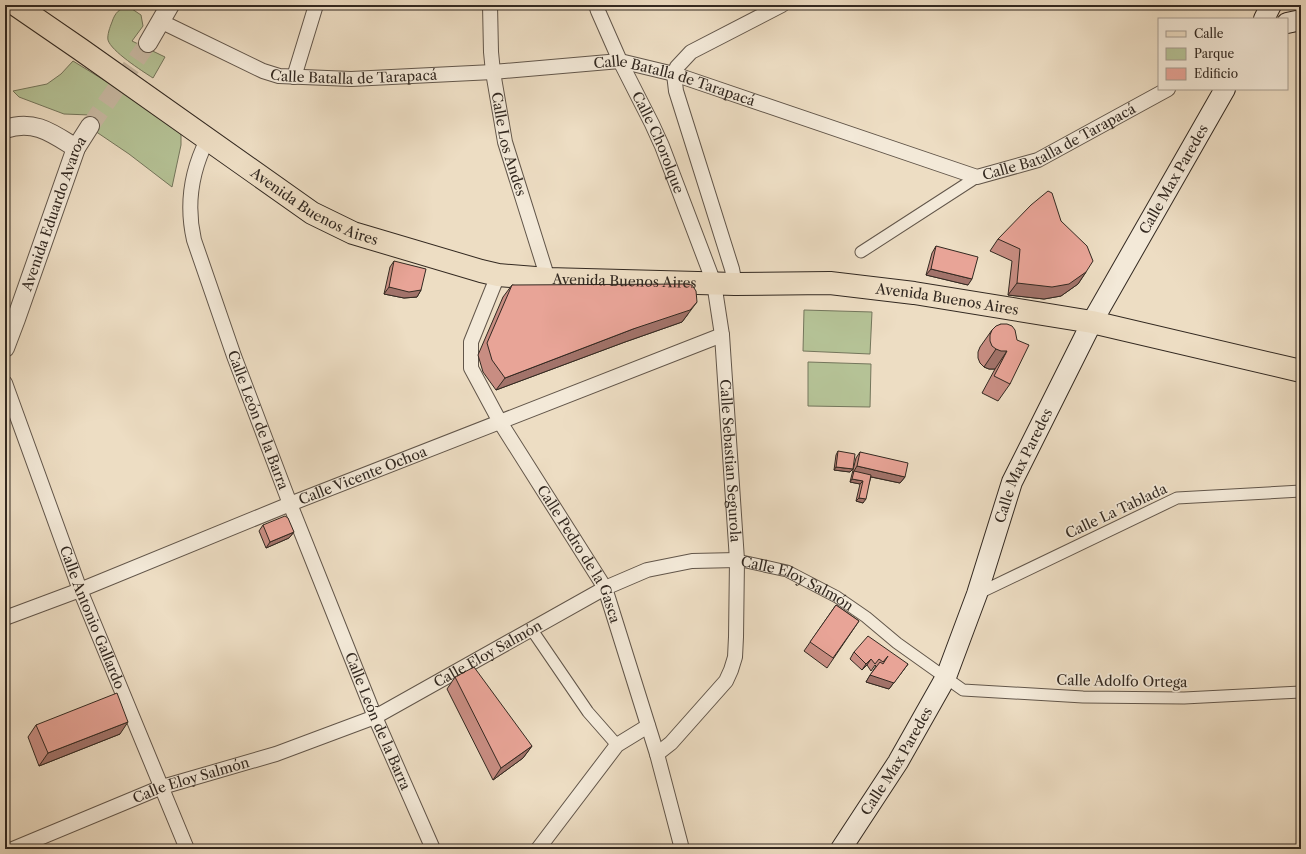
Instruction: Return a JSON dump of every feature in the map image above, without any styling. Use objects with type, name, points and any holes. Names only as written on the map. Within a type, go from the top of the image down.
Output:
[{"type":"main road","name":"Avenida Buenos Aires","points":[[16,5],[80,48],[207,140],[312,213],[353,234],[481,271],[498,275],[548,279],[724,283],[830,283],[914,293],[1092,322],[1301,371]]},
{"type":"main road","points":[[1265,18],[1272,5]]},
{"type":"main road","points":[[1296,5],[1301,13]]},
{"type":"main road","points":[[1288,23],[1301,20]]},
{"type":"main road","name":"Calle Max Paredes","points":[[847,847],[898,762],[946,677],[977,594],[1012,482],[1092,322],[1224,90]]},
{"type":"street","points":[[148,43],[170,5]]},
{"type":"street","points":[[294,77],[316,5]]},
{"type":"street","name":"Calle Los Andes","points":[[490,5],[493,72],[504,142],[548,279]]},
{"type":"street","name":"Calle Chorolque","points":[[596,5],[620,61],[652,124],[724,283]]},
{"type":"street","points":[[674,74],[677,67],[691,52],[782,5]]},
{"type":"street","name":"Calle Batalla de Tarapacá","points":[[160,21],[263,71],[279,76],[351,79],[493,72],[620,61],[674,74],[977,177],[1038,160],[1166,90]]},
{"type":"street","name":"Calle Chorolque","points":[[674,74],[676,91],[732,269],[724,283]]},
{"type":"street","points":[[5,129],[19,125],[42,128],[76,148]]},
{"type":"street","name":"Avenida Eduardo Avaroa","points":[[5,348],[76,148],[90,126]]},
{"type":"street","name":"Calle León de la Barra","points":[[207,140],[199,156],[191,189],[191,225],[194,240],[234,356],[290,504],[375,717],[432,849]]},
{"type":"street","points":[[862,252],[977,177]]},
{"type":"street","name":"Calle Pedro de la Gasca","points":[[498,275],[471,342],[471,368],[500,422],[605,588],[657,754],[682,849]]},
{"type":"street","name":"Calle Sebastian Segurola","points":[[657,754],[671,743],[726,681],[735,657],[737,560],[722,335],[724,283]]},
{"type":"street","name":"Calle Vicente Ochoa","points":[[5,618],[80,590],[290,504],[722,335]]},
{"type":"street","name":"Calle Antonio Gallardo","points":[[5,383],[80,590],[187,849]]},
{"type":"street","name":"Calle La Tablada","points":[[977,594],[1177,498],[1301,490]]},
{"type":"street","name":"Calle Eloy Salmón","points":[[13,849],[162,787],[276,754],[375,717],[605,588],[647,570],[692,561],[737,560],[787,571],[837,597],[866,617],[897,643],[946,677]]},
{"type":"street","points":[[532,630],[588,712],[616,745]]},
{"type":"street","name":"Calle Adolfo Ortega","points":[[946,677],[963,690],[1083,697],[1184,698],[1301,692]]},
{"type":"street","points":[[538,849],[616,745],[648,726]]},
{"type":"green space","points":[[129,7],[141,15],[143,26],[132,41],[165,57],[153,78],[115,50],[110,45],[108,40],[113,19],[116,14],[123,8]]},
{"type":"green space","points":[[73,61],[172,122],[181,135],[181,145],[172,187],[129,154],[95,131],[99,121],[90,115],[64,114],[19,97],[13,91],[47,84],[61,74]]},
{"type":"green space","points":[[804,310],[872,312],[870,354],[803,351]]},
{"type":"green space","points":[[808,362],[871,364],[870,407],[808,406]]},
{"type":"building","points":[[1048,191],[1052,193],[1061,221],[1087,246],[1093,261],[1086,272],[1069,284],[1052,287],[1017,283],[1020,249],[998,239],[1031,205]]},
{"type":"building","points":[[936,246],[978,257],[972,279],[931,269]]},
{"type":"building","points":[[394,261],[426,269],[421,290],[409,292],[389,287]]},
{"type":"building","points":[[512,285],[692,285],[696,291],[697,302],[690,310],[633,329],[505,378],[492,360],[487,343]]},
{"type":"building","points":[[1001,324],[1012,326],[1015,330],[1017,340],[1029,345],[1010,384],[994,376],[1007,351],[996,349],[992,346],[990,341],[992,330]]},
{"type":"building","points":[[838,451],[855,454],[853,469],[836,467]]},
{"type":"building","points":[[860,452],[908,463],[905,477],[857,466]]},
{"type":"building","points":[[854,471],[871,475],[866,499],[859,498],[863,481],[852,479]]},
{"type":"building","points":[[285,516],[288,518],[294,532],[270,542],[263,525]]},
{"type":"building","points":[[836,605],[859,621],[833,658],[810,642]]},
{"type":"building","points":[[868,636],[908,664],[894,683],[870,675],[880,662],[883,664],[888,656],[883,662],[879,659],[875,664],[871,659],[866,664],[854,652]]},
{"type":"building","points":[[474,667],[532,746],[501,768],[455,677]]},
{"type":"building","points":[[117,693],[128,722],[48,753],[36,725]]},
{"type":"tunnel","points":[[90,126],[148,43]]}]
